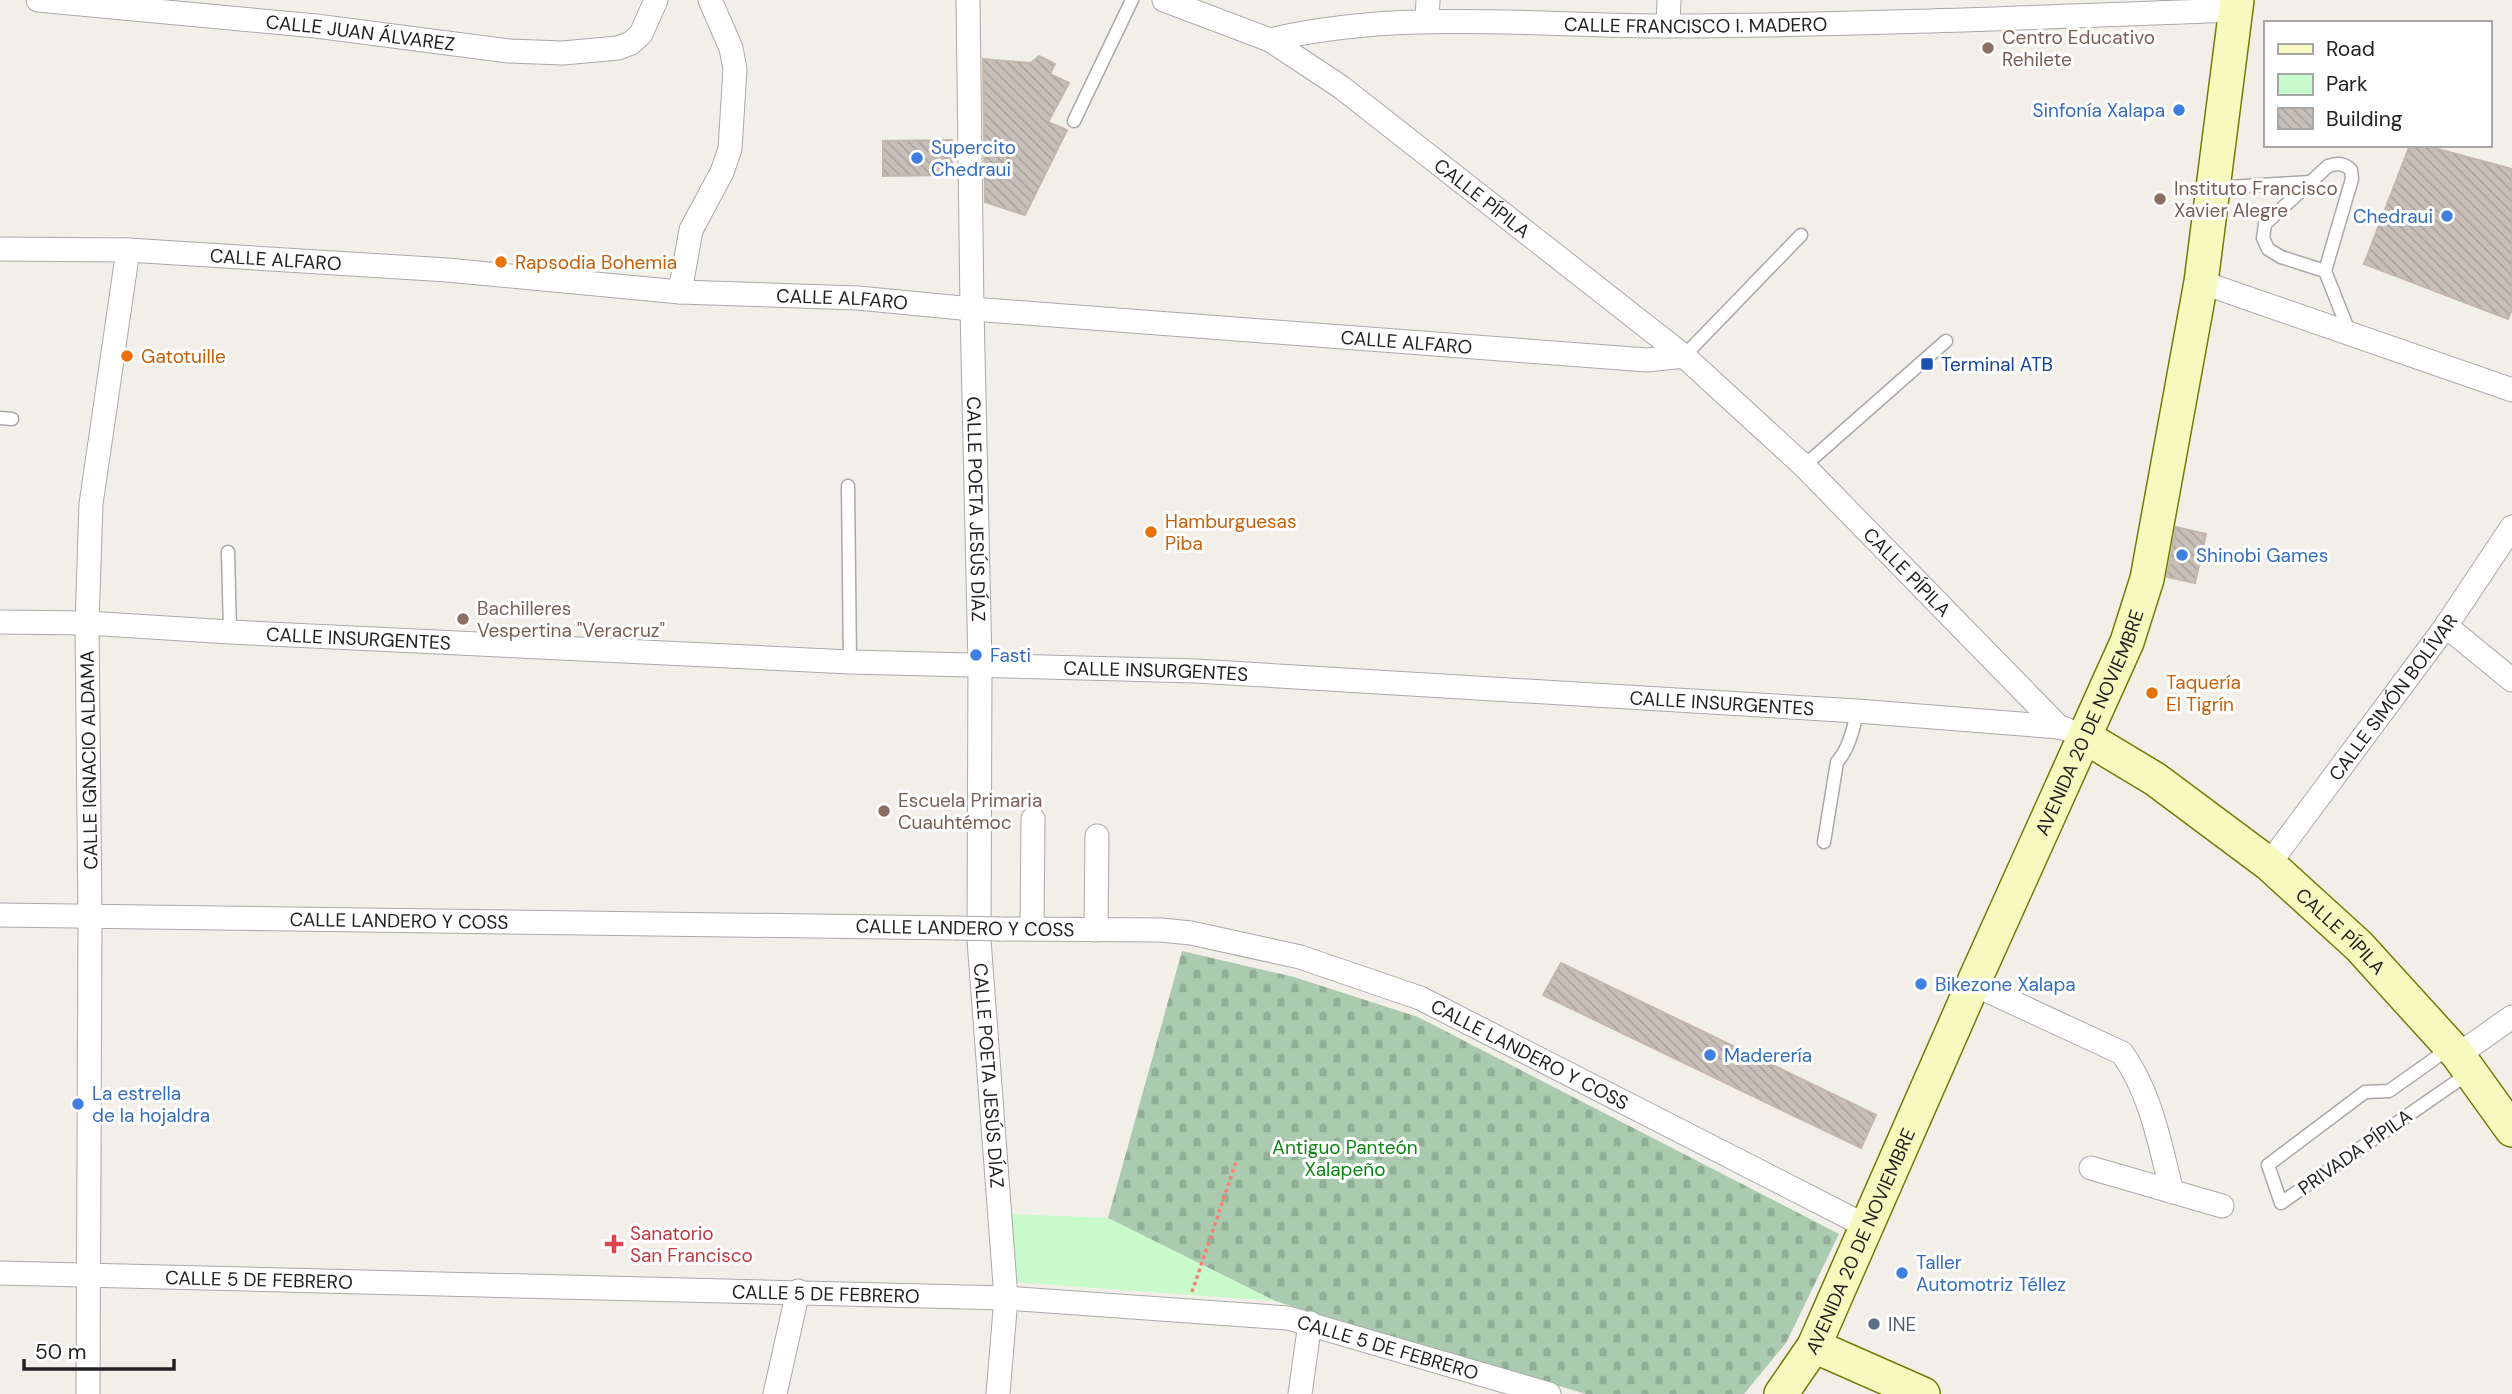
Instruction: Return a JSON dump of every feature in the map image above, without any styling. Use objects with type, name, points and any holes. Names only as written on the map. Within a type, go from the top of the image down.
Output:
[{"type":"main road","name":"AVENIDA 20 DE NOVIEMBRE","points":[[1781,1394],[1814,1346],[1973,984],[2072,732],[2127,642],[2147,579],[2201,282],[2236,5]]},
{"type":"main road","name":"CALLE PÍPILA","points":[[2072,732],[2155,779],[2269,864],[2359,946],[2460,1058],[2512,1130]]},
{"type":"main road","points":[[1814,1346],[1923,1394]]},
{"type":"street","name":"CALLE JUAN ÁLVAREZ","points":[[38,0],[316,26],[509,51],[564,53],[618,48],[631,43],[641,34],[656,0]]},
{"type":"street","points":[[680,292],[691,230],[722,172],[730,149],[735,69],[731,48],[710,0]]},
{"type":"street","name":"CALLE POETA JESÚS DÍAZ","points":[[968,0],[980,664],[979,940],[1006,1298],[998,1394]]},
{"type":"street","points":[[1164,0],[1270,40]]},
{"type":"street","points":[[1668,26],[1669,0]]},
{"type":"street","name":"CALLE FRANCISCO I. MADERO","points":[[1270,40],[1428,10],[1668,26],[1897,11],[2236,5]]},
{"type":"street","name":"CALLE PÍPILA","points":[[1270,40],[1341,87],[1684,356],[1804,466],[2072,732]]},
{"type":"street","name":"CALLE ALFARO","points":[[0,249],[128,250],[447,270],[680,292],[858,298],[1647,360],[1684,356]]},
{"type":"street","name":"CALLE IGNACIO ALDAMA","points":[[88,1394],[90,918],[87,623],[91,504],[128,250]]},
{"type":"street","points":[[2201,282],[2512,390]]},
{"type":"street","name":"CALLE SIMÓN BOLÍVAR","points":[[2269,864],[2446,626],[2512,527]]},
{"type":"street","name":"CALLE INSURGENTES","points":[[0,622],[87,623],[850,662],[1196,671],[1857,711],[2072,732]]},
{"type":"street","points":[[2446,626],[2512,680]]},
{"type":"street","points":[[1032,929],[1033,819]]},
{"type":"street","points":[[1096,930],[1097,836]]},
{"type":"street","name":"CALLE LANDERO Y COSS","points":[[0,915],[1161,930],[1205,936],[1300,957],[1420,998],[1866,1226]]},
{"type":"street","points":[[1973,984],[2122,1053],[2134,1070],[2153,1120],[2172,1192]]},
{"type":"street","points":[[2460,1058],[2512,1017]]},
{"type":"street","points":[[2091,1168],[2222,1206]]},
{"type":"street","name":"CALLE 5 DE FEBRERO","points":[[0,1273],[1006,1298],[1288,1318],[1549,1394]]},
{"type":"street","points":[[775,1394],[798,1292]]},
{"type":"street","points":[[1300,1394],[1310,1323]]},
{"type":"lane","points":[[1074,121],[1132,0]]},
{"type":"lane","points":[[2325,271],[2281,257],[2268,249],[2263,238],[2265,224],[2328,166],[2337,163],[2346,165],[2351,170],[2352,179],[2325,271],[2350,335]]},
{"type":"lane","points":[[2213,188],[2310,182]]},
{"type":"lane","points":[[1684,356],[1801,235]]},
{"type":"lane","points":[[1804,466],[1946,341]]},
{"type":"lane","points":[[848,486],[850,662]]},
{"type":"lane","points":[[228,552],[230,632]]},
{"type":"lane","points":[[1824,842],[1837,762],[1842,757],[1855,726],[1857,711]]},
{"type":"lane","name":"PRIVADA PÍPILA","points":[[2460,1058],[2281,1203],[2268,1165],[2365,1093],[2389,1091],[2460,1058]]},
{"type":"path","points":[[1186,1311],[1236,1162]]},
{"type":"green space","name":"Antiguo Panteón Xalapeño","points":[[1182,951],[1294,977],[1418,1017],[1839,1234],[1786,1343],[1744,1394],[1586,1394],[1275,1301],[1108,1218]]},
{"type":"green space","points":[[1009,1214],[1108,1218],[1275,1301],[1011,1282]]},
{"type":"building","points":[[1039,56],[1055,64],[1050,74],[1069,83],[1048,122],[1067,130],[1025,215],[985,202],[983,59],[1031,63]]},
{"type":"building","name":"Supercito Chedraui","points":[[952,140],[952,175],[883,176],[883,141]]},
{"type":"building","name":"Chedraui","points":[[2409,147],[2430,147],[2512,169],[2512,309],[2508,319],[2364,264]]},
{"type":"building","name":"Shinobi Games","points":[[2176,527],[2206,534],[2195,583],[2167,577]]},
{"type":"building","name":"Maderería","points":[[1561,963],[1876,1115],[1861,1148],[1543,995]]},
{"type":"place","name":"Centro Educativo Rehilete","points":[[1988,48]]},
{"type":"place","name":"Sinfonía Xalapa","points":[[2179,110]]},
{"type":"place","name":"Supercito Chedraui","points":[[917,158]]},
{"type":"place","name":"Instituto Francisco Xavier Alegre","points":[[2160,199]]},
{"type":"place","name":"Chedraui","points":[[2447,216]]},
{"type":"place","name":"Rapsodia Bohemia","points":[[501,262]]},
{"type":"place","name":"Gatotuille","points":[[127,356]]},
{"type":"place","name":"Terminal ATB","points":[[1927,364]]},
{"type":"place","name":"Hamburguesas Piba","points":[[1151,532]]},
{"type":"place","name":"Shinobi Games","points":[[2182,555]]},
{"type":"place","name":"Bachilleres Vespertina \"Veracruz\"","points":[[463,619]]},
{"type":"place","name":"Fasti","points":[[976,655]]},
{"type":"place","name":"Taquería El Tigrín","points":[[2152,693]]},
{"type":"place","name":"Escuela Primaria Cuauhtémoc","points":[[884,811]]},
{"type":"place","name":"Bikezone Xalapa","points":[[1921,984]]},
{"type":"place","name":"Maderería","points":[[1710,1055]]},
{"type":"place","name":"La estrella de la hojaldra","points":[[78,1104]]},
{"type":"place","name":"Sanatorio San Francisco","points":[[614,1244]]},
{"type":"place","name":"Taller Automotriz Téllez","points":[[1902,1273]]},
{"type":"place","name":"INE","points":[[1874,1324]]}]
